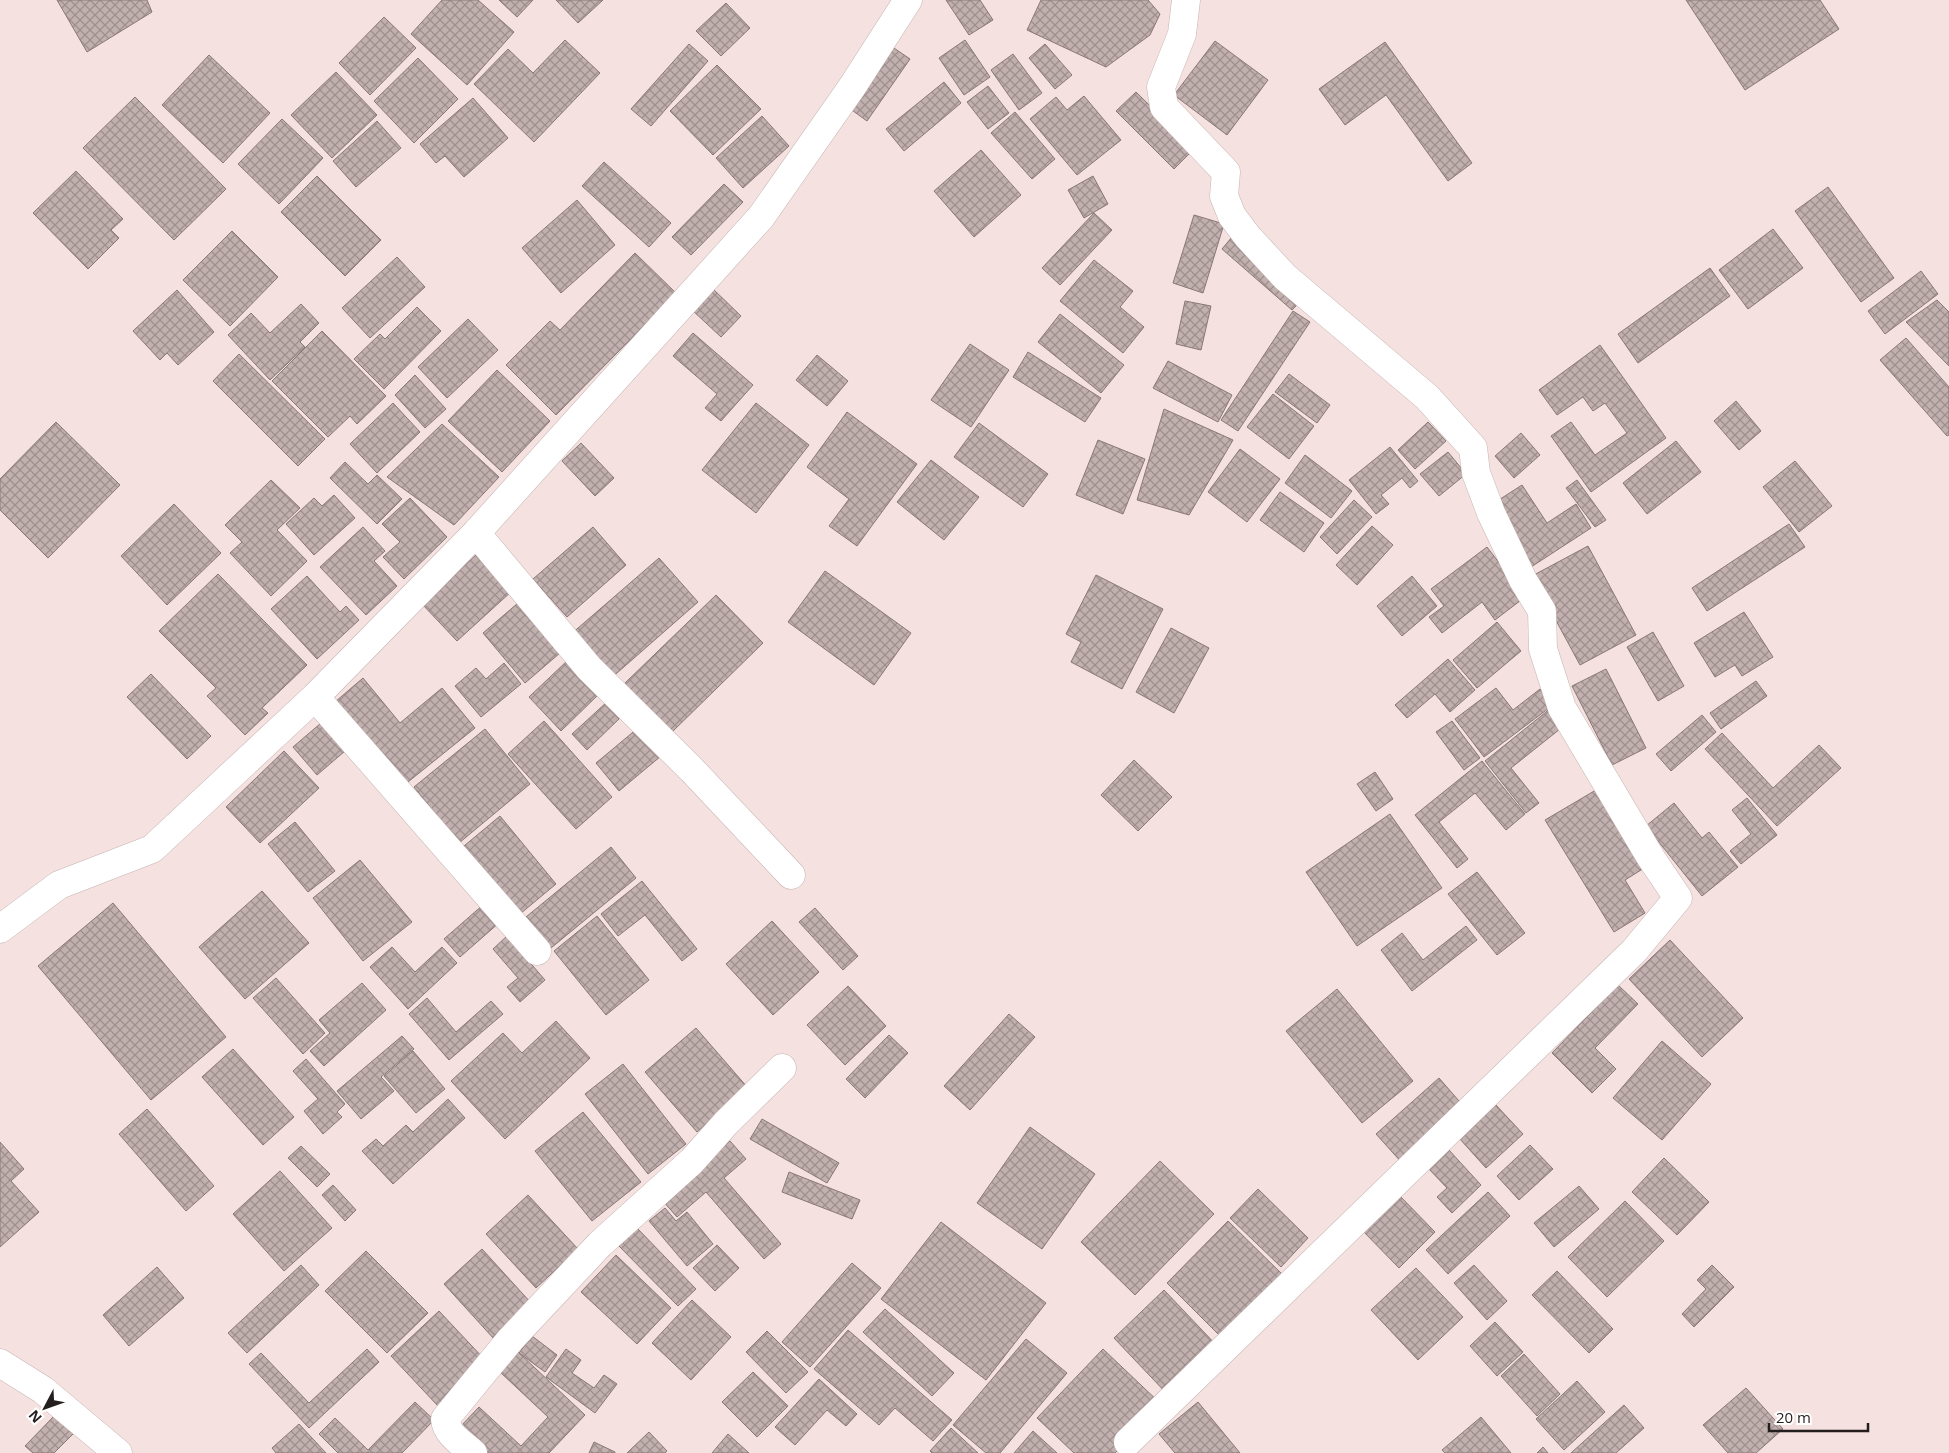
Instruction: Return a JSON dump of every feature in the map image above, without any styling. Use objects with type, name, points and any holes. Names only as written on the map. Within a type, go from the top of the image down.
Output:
[{"type":"street","points":[[0,929],[59,885],[152,849],[315,697],[476,533],[762,217],[852,87],[908,0]]},
{"type":"street","points":[[1128,1442],[1634,951],[1678,898],[1651,858],[1562,708],[1543,649],[1542,610],[1523,580],[1491,513],[1476,473],[1473,448],[1427,397],[1285,277],[1248,237],[1232,216],[1224,196],[1226,172],[1164,108],[1161,87],[1182,34],[1186,0]]},
{"type":"street","points":[[476,533],[589,668],[692,770],[791,875]]},
{"type":"street","points":[[315,697],[537,951]]},
{"type":"street","points":[[473,1453],[445,1426],[445,1419],[510,1340],[600,1244],[692,1161],[726,1123],[782,1068]]},
{"type":"street","points":[[0,1363],[43,1390],[118,1453]]},
{"type":"building","points":[[57,0],[147,0],[152,12],[87,52]]},
{"type":"building","points":[[442,0],[478,0],[514,32],[467,85],[411,34]]},
{"type":"building","points":[[499,0],[533,0],[517,17]]},
{"type":"building","points":[[556,0],[603,0],[578,23]]},
{"type":"building","points":[[946,0],[980,0],[993,20],[969,35]]},
{"type":"building","points":[[1041,0],[1148,0],[1160,14],[1150,35],[1106,67],[1027,30]]},
{"type":"building","points":[[1686,0],[1820,0],[1839,29],[1745,90]]},
{"type":"building","points":[[726,3],[750,28],[721,56],[696,31]]},
{"type":"building","points":[[384,17],[416,48],[370,95],[339,63]]},
{"type":"building","points":[[565,40],[600,73],[534,142],[474,84],[508,49],[533,73]]},
{"type":"building","points":[[965,40],[990,77],[964,95],[939,58]]},
{"type":"building","points":[[1215,41],[1268,80],[1227,135],[1174,95]]},
{"type":"building","points":[[1385,42],[1472,163],[1448,181],[1386,95],[1345,125],[1319,89]]},
{"type":"building","points":[[689,44],[708,61],[651,126],[631,109]]},
{"type":"building","points":[[1045,44],[1072,75],[1055,89],[1029,58]]},
{"type":"building","points":[[891,46],[910,59],[867,121],[849,108]]},
{"type":"building","points":[[1013,54],[1042,93],[1019,110],[991,70]]},
{"type":"building","points":[[209,55],[270,113],[223,163],[162,105]]},
{"type":"building","points":[[418,58],[458,99],[414,143],[374,101]]},
{"type":"building","points":[[717,65],[761,109],[713,155],[670,111]]},
{"type":"building","points":[[336,72],[377,115],[332,158],[291,115]]},
{"type":"building","points":[[944,82],[961,103],[904,151],[886,129]]},
{"type":"building","points":[[988,86],[1009,113],[988,129],[967,102]]},
{"type":"building","points":[[1136,92],[1194,149],[1174,169],[1116,111]]},
{"type":"building","points":[[1084,96],[1121,140],[1077,175],[1030,119],[1056,97],[1067,110]]},
{"type":"building","points":[[135,97],[226,189],[174,240],[83,148]]},
{"type":"building","points":[[473,98],[508,138],[464,177],[445,156],[436,163],[420,144]]},
{"type":"building","points":[[1015,112],[1055,159],[1032,179],[991,133]]},
{"type":"building","points":[[762,116],[789,146],[743,188],[716,158]]},
{"type":"building","points":[[282,119],[323,158],[279,204],[238,164]]},
{"type":"building","points":[[377,121],[401,148],[356,187],[333,161]]},
{"type":"building","points":[[981,150],[1021,195],[974,237],[934,191]]},
{"type":"building","points":[[604,162],[671,223],[649,247],[582,186]]},
{"type":"building","points":[[76,171],[123,219],[111,230],[119,238],[88,269],[33,213]]},
{"type":"building","points":[[317,176],[381,240],[345,276],[281,212]]},
{"type":"building","points":[[1093,176],[1108,204],[1084,218],[1068,190]]},
{"type":"building","points":[[724,184],[743,202],[691,255],[672,237]]},
{"type":"building","points":[[1828,187],[1894,278],[1861,302],[1795,211]]},
{"type":"building","points":[[577,200],[615,245],[561,293],[522,248]]},
{"type":"building","points":[[1094,213],[1112,230],[1060,285],[1042,268]]},
{"type":"building","points":[[1194,215],[1224,224],[1203,293],[1173,283]]},
{"type":"building","points":[[1773,229],[1803,268],[1748,309],[1719,270]]},
{"type":"building","points":[[232,231],[278,277],[230,326],[183,280]]},
{"type":"building","points":[[1232,237],[1303,299],[1292,310],[1222,249]]},
{"type":"building","points":[[635,253],[676,293],[556,415],[506,365],[550,321],[560,330]]},
{"type":"building","points":[[397,257],[425,287],[370,338],[342,308]]},
{"type":"building","points":[[1094,260],[1133,291],[1120,307],[1144,327],[1123,353],[1060,301]]},
{"type":"building","points":[[1710,268],[1730,296],[1638,363],[1618,334]]},
{"type":"building","points":[[1921,271],[1938,294],[1885,334],[1868,311]]},
{"type":"building","points":[[711,287],[741,316],[721,337],[691,309]]},
{"type":"building","points":[[177,290],[214,332],[178,365],[167,353],[160,360],[133,331]]},
{"type":"building","points":[[1937,300],[1949,312],[1949,366],[1906,322]]},
{"type":"building","points":[[1185,301],[1211,306],[1201,350],[1176,344]]},
{"type":"building","points":[[301,304],[319,323],[300,342],[305,347],[270,380],[228,335],[251,313],[270,333]]},
{"type":"building","points":[[417,307],[441,331],[384,389],[354,359],[380,334],[385,339]]},
{"type":"building","points":[[1293,311],[1310,322],[1238,431],[1221,420]]},
{"type":"building","points":[[1060,314],[1124,365],[1101,393],[1038,342]]},
{"type":"building","points":[[468,319],[498,350],[447,398],[418,367]]},
{"type":"building","points":[[322,331],[386,396],[357,424],[350,416],[328,437],[272,381]]},
{"type":"building","points":[[693,333],[753,385],[721,421],[705,408],[717,394],[673,356]]},
{"type":"building","points":[[1906,338],[1949,387],[1949,435],[1947,436],[1880,360]]},
{"type":"building","points":[[970,344],[1009,370],[971,427],[931,400]]},
{"type":"building","points":[[1600,345],[1666,438],[1591,492],[1551,436],[1571,422],[1595,455],[1627,433],[1605,403],[1593,411],[1583,397],[1557,415],[1539,390]]},
{"type":"building","points":[[1028,352],[1101,398],[1085,422],[1013,377]]},
{"type":"building","points":[[239,354],[325,439],[298,466],[213,381]]},
{"type":"building","points":[[817,355],[848,381],[827,406],[796,380]]},
{"type":"building","points":[[1168,361],[1232,395],[1218,422],[1153,388]]},
{"type":"building","points":[[497,370],[550,421],[502,472],[448,421]]},
{"type":"building","points":[[1289,374],[1330,405],[1317,423],[1275,392]]},
{"type":"building","points":[[415,375],[446,409],[425,428],[395,395]]},
{"type":"building","points":[[1273,394],[1314,426],[1289,459],[1247,427]]},
{"type":"building","points":[[1736,401],[1761,431],[1739,450],[1714,421]]},
{"type":"building","points":[[393,403],[420,432],[377,473],[350,444]]},
{"type":"building","points":[[756,403],[809,445],[756,513],[702,470]]},
{"type":"building","points":[[1164,409],[1233,440],[1189,515],[1137,500]]},
{"type":"building","points":[[847,412],[917,464],[857,546],[829,526],[849,499],[807,467]]},
{"type":"building","points":[[56,422],[120,485],[48,558],[0,510],[0,479]]},
{"type":"building","points":[[1428,422],[1446,441],[1415,469],[1398,450]]},
{"type":"building","points":[[979,423],[1048,474],[1023,507],[954,457]]},
{"type":"building","points":[[442,424],[499,477],[454,525],[387,477]]},
{"type":"building","points":[[1521,433],[1540,455],[1514,478],[1495,456]]},
{"type":"building","points":[[1098,440],[1145,459],[1123,514],[1076,495]]},
{"type":"building","points":[[1676,441],[1701,472],[1647,514],[1623,483]]},
{"type":"building","points":[[581,443],[614,478],[595,496],[562,461]]},
{"type":"building","points":[[1390,447],[1418,481],[1410,488],[1402,478],[1381,495],[1389,504],[1376,514],[1349,480]]},
{"type":"building","points":[[1240,449],[1280,479],[1247,522],[1208,492]]},
{"type":"building","points":[[1448,452],[1466,474],[1439,496],[1420,474]]},
{"type":"building","points":[[1305,455],[1352,491],[1331,518],[1285,483]]},
{"type":"building","points":[[931,460],[979,497],[944,540],[897,502]]},
{"type":"building","points":[[1795,461],[1832,506],[1799,532],[1763,487]]},
{"type":"building","points":[[345,462],[368,484],[377,475],[402,499],[377,524],[330,478]]},
{"type":"building","points":[[271,480],[300,508],[277,530],[307,561],[271,596],[230,553],[242,542],[225,525]]},
{"type":"building","points":[[1577,480],[1606,520],[1595,527],[1566,488]]},
{"type":"building","points":[[1522,485],[1547,523],[1576,504],[1591,528],[1531,567],[1491,505]]},
{"type":"building","points":[[1280,492],[1324,523],[1304,552],[1260,520]]},
{"type":"building","points":[[334,495],[355,518],[314,555],[286,524],[314,498],[322,506]]},
{"type":"building","points":[[410,498],[447,537],[404,579],[383,557],[400,542],[382,524]]},
{"type":"building","points":[[1354,500],[1372,517],[1337,554],[1320,537]]},
{"type":"building","points":[[174,504],[221,553],[167,605],[121,556]]},
{"type":"building","points":[[1789,524],[1805,547],[1707,611],[1692,588]]},
{"type":"building","points":[[1372,526],[1393,545],[1357,585],[1336,565]]},
{"type":"building","points":[[363,527],[385,551],[374,561],[397,586],[366,615],[320,567]]},
{"type":"building","points":[[593,527],[626,565],[567,617],[533,579]]},
{"type":"building","points":[[1588,546],[1636,635],[1580,665],[1532,576]]},
{"type":"building","points":[[1487,547],[1525,597],[1495,620],[1482,602],[1442,633],[1429,617],[1444,606],[1431,589]]},
{"type":"building","points":[[477,554],[512,591],[457,641],[422,604]]},
{"type":"building","points":[[659,558],[698,602],[609,680],[570,635]]},
{"type":"building","points":[[825,571],[911,633],[874,685],[788,622]]},
{"type":"building","points":[[218,574],[307,665],[262,708],[268,713],[245,735],[207,696],[216,688],[159,631]]},
{"type":"building","points":[[1096,575],[1163,609],[1122,689],[1071,662],[1081,642],[1066,634]]},
{"type":"building","points":[[307,576],[340,612],[346,606],[359,620],[317,659],[271,609]]},
{"type":"building","points":[[1412,576],[1437,606],[1402,636],[1377,606]]},
{"type":"building","points":[[716,595],[763,643],[671,733],[624,684]]},
{"type":"building","points":[[518,603],[560,653],[525,683],[483,633]]},
{"type":"building","points":[[1744,612],[1773,657],[1742,676],[1735,665],[1715,677],[1694,643]]},
{"type":"building","points":[[1497,622],[1521,651],[1477,688],[1453,660]]},
{"type":"building","points":[[1171,628],[1209,648],[1174,713],[1136,692]]},
{"type":"building","points":[[1653,632],[1684,686],[1658,701],[1627,647]]},
{"type":"building","points":[[1448,659],[1475,690],[1450,712],[1435,694],[1407,718],[1395,705]]},
{"type":"building","points":[[568,660],[600,693],[561,731],[529,697]]},
{"type":"building","points":[[504,663],[521,684],[481,717],[455,686],[476,668],[486,679]]},
{"type":"building","points":[[1606,669],[1646,748],[1612,765],[1572,686]]},
{"type":"building","points":[[151,674],[211,736],[187,759],[127,697]]},
{"type":"building","points":[[363,678],[400,723],[442,688],[475,728],[403,786],[335,702]]},
{"type":"building","points":[[1756,681],[1767,696],[1721,729],[1710,713]]},
{"type":"building","points":[[1496,688],[1513,710],[1540,689],[1553,705],[1484,757],[1455,719]]},
{"type":"building","points":[[608,701],[622,716],[587,750],[572,734]]},
{"type":"building","points":[[1551,708],[1565,725],[1511,768],[1539,803],[1526,813],[1485,761]]},
{"type":"building","points":[[1702,715],[1716,732],[1671,771],[1656,754]]},
{"type":"building","points":[[544,721],[612,797],[576,829],[508,754]]},
{"type":"building","points":[[1452,721],[1480,758],[1464,770],[1436,732]]},
{"type":"building","points":[[321,723],[345,751],[317,775],[293,747]]},
{"type":"building","points":[[638,728],[661,756],[619,791],[596,763]]},
{"type":"building","points":[[485,729],[530,784],[459,843],[414,787]]},
{"type":"building","points":[[1722,733],[1773,788],[1819,745],[1841,768],[1777,826],[1705,749]]},
{"type":"building","points":[[284,751],[319,788],[260,843],[226,807]]},
{"type":"building","points":[[1134,760],[1172,797],[1138,831],[1101,795]]},
{"type":"building","points":[[1482,761],[1525,814],[1506,830],[1475,793],[1439,822],[1468,859],[1457,868],[1415,815]]},
{"type":"building","points":[[1375,772],[1393,799],[1376,811],[1357,784]]},
{"type":"building","points":[[1601,787],[1649,865],[1625,880],[1645,913],[1614,932],[1545,820]]},
{"type":"building","points":[[1747,798],[1777,835],[1741,864],[1730,851],[1751,834],[1732,810]]},
{"type":"building","points":[[1674,803],[1702,838],[1709,832],[1738,867],[1702,896],[1646,826]]},
{"type":"building","points":[[1390,814],[1442,888],[1357,946],[1306,872]]},
{"type":"building","points":[[500,816],[556,884],[520,914],[464,846]]},
{"type":"building","points":[[295,822],[335,871],[308,892],[268,844]]},
{"type":"building","points":[[611,847],[636,878],[551,948],[526,917]]},
{"type":"building","points":[[360,860],[412,922],[363,961],[313,898]]},
{"type":"building","points":[[1477,872],[1525,933],[1497,955],[1448,894]]},
{"type":"building","points":[[642,881],[697,949],[682,961],[645,915],[618,936],[601,914]]},
{"type":"building","points":[[262,891],[309,943],[245,999],[199,947]]},
{"type":"building","points":[[113,903],[226,1037],[151,1100],[38,966]]},
{"type":"building","points":[[484,904],[500,922],[460,957],[444,939]]},
{"type":"building","points":[[815,908],[858,956],[843,970],[799,922]]},
{"type":"building","points":[[597,916],[649,980],[606,1015],[554,951]]},
{"type":"building","points":[[772,921],[819,972],[773,1015],[726,964]]},
{"type":"building","points":[[1466,926],[1477,940],[1412,991],[1381,950],[1402,933],[1423,960]]},
{"type":"building","points":[[507,936],[545,980],[520,1002],[507,987],[518,978],[493,949]]},
{"type":"building","points":[[1670,940],[1743,1018],[1702,1057],[1629,979]]},
{"type":"building","points":[[392,947],[415,972],[442,947],[457,963],[408,1009],[370,967]]},
{"type":"building","points":[[276,978],[325,1033],[303,1054],[253,998]]},
{"type":"building","points":[[362,983],[386,1010],[324,1066],[310,1051],[330,1033],[319,1020]]},
{"type":"building","points":[[1618,985],[1638,1004],[1595,1048],[1616,1069],[1592,1093],[1552,1053]]},
{"type":"building","points":[[848,986],[886,1026],[845,1065],[807,1025]]},
{"type":"building","points":[[1337,989],[1413,1081],[1362,1123],[1286,1031]]},
{"type":"building","points":[[427,998],[456,1032],[491,1001],[503,1014],[449,1060],[409,1014]]},
{"type":"building","points":[[1009,1014],[1035,1037],[970,1110],[944,1086]]},
{"type":"building","points":[[556,1021],[590,1058],[505,1139],[451,1081],[503,1033],[522,1053]]},
{"type":"building","points":[[696,1028],[748,1088],[697,1132],[645,1072]]},
{"type":"building","points":[[889,1035],[908,1053],[865,1098],[846,1079]]},
{"type":"building","points":[[402,1036],[414,1049],[381,1077],[394,1091],[361,1119],[337,1091]]},
{"type":"building","points":[[1662,1041],[1711,1084],[1662,1140],[1613,1098]]},
{"type":"building","points":[[233,1049],[294,1117],[263,1145],[202,1077]]},
{"type":"building","points":[[413,1051],[445,1089],[416,1113],[384,1076]]},
{"type":"building","points":[[306,1059],[345,1104],[337,1112],[342,1117],[323,1134],[304,1111],[318,1099],[293,1071]]},
{"type":"building","points":[[623,1064],[686,1144],[648,1174],[585,1094]]},
{"type":"building","points":[[1439,1078],[1466,1109],[1403,1164],[1376,1134]]},
{"type":"building","points":[[448,1099],[465,1118],[393,1184],[362,1151],[376,1139],[383,1146],[406,1125],[413,1132]]},
{"type":"building","points":[[1495,1104],[1523,1134],[1486,1168],[1459,1138]]},
{"type":"building","points":[[147,1109],[214,1186],[186,1211],[119,1134]]},
{"type":"building","points":[[583,1112],[641,1182],[592,1221],[535,1151]]},
{"type":"building","points":[[762,1119],[839,1163],[827,1183],[750,1139]]},
{"type":"building","points":[[1030,1127],[1095,1174],[1042,1249],[977,1203]]},
{"type":"building","points":[[730,1141],[746,1159],[724,1178],[781,1244],[764,1259],[706,1192],[677,1217],[662,1200]]},
{"type":"building","points":[[0,1142],[24,1169],[11,1181],[39,1212],[0,1247]]},
{"type":"building","points":[[1530,1145],[1553,1169],[1519,1200],[1497,1176]]},
{"type":"building","points":[[301,1146],[330,1174],[317,1187],[288,1158]]},
{"type":"building","points":[[1448,1149],[1481,1185],[1452,1213],[1437,1197],[1447,1188],[1428,1168]]},
{"type":"building","points":[[1664,1158],[1709,1202],[1677,1235],[1632,1192]]},
{"type":"building","points":[[1160,1161],[1214,1214],[1135,1295],[1081,1242]]},
{"type":"building","points":[[280,1171],[332,1228],[284,1271],[233,1214]]},
{"type":"building","points":[[789,1172],[860,1200],[852,1219],[782,1192]]},
{"type":"building","points":[[333,1185],[356,1210],[345,1221],[322,1195]]},
{"type":"building","points":[[1579,1186],[1599,1209],[1554,1247],[1534,1223]]},
{"type":"building","points":[[1258,1189],[1308,1238],[1281,1267],[1230,1218]]},
{"type":"building","points":[[1488,1192],[1510,1216],[1448,1274],[1426,1250]]},
{"type":"building","points":[[1397,1193],[1435,1232],[1399,1268],[1361,1229]]},
{"type":"building","points":[[528,1195],[578,1249],[536,1288],[486,1234]]},
{"type":"building","points":[[1625,1201],[1664,1241],[1607,1297],[1568,1257]]},
{"type":"building","points":[[665,1208],[676,1221],[687,1212],[713,1244],[687,1266],[649,1221]]},
{"type":"building","points":[[1228,1221],[1284,1276],[1222,1338],[1167,1283]]},
{"type":"building","points":[[941,1222],[1046,1303],[986,1380],[881,1299]]},
{"type":"building","points":[[637,1228],[696,1289],[678,1306],[619,1246]]},
{"type":"building","points":[[717,1245],[739,1268],[715,1291],[693,1268]]},
{"type":"building","points":[[482,1249],[532,1304],[494,1339],[444,1284]]},
{"type":"building","points":[[366,1251],[428,1313],[387,1353],[325,1291]]},
{"type":"building","points":[[616,1255],[671,1308],[637,1344],[581,1292]]},
{"type":"building","points":[[852,1263],[881,1288],[810,1367],[782,1342]]},
{"type":"building","points":[[301,1265],[319,1285],[247,1353],[228,1333]]},
{"type":"building","points":[[1474,1265],[1507,1301],[1487,1320],[1454,1283]]},
{"type":"building","points":[[1712,1265],[1734,1287],[1694,1327],[1682,1314],[1706,1289],[1697,1280]]},
{"type":"building","points":[[157,1267],[184,1298],[129,1346],[103,1315]]},
{"type":"building","points":[[1416,1268],[1463,1317],[1418,1360],[1371,1310]]},
{"type":"building","points":[[1557,1271],[1613,1329],[1589,1353],[1532,1295]]},
{"type":"building","points":[[1164,1290],[1220,1349],[1170,1397],[1114,1338]]},
{"type":"building","points":[[692,1300],[731,1337],[691,1380],[652,1343]]},
{"type":"building","points":[[885,1309],[954,1373],[932,1396],[863,1332]]},
{"type":"building","points":[[439,1311],[486,1361],[438,1406],[391,1356]]},
{"type":"building","points":[[1495,1322],[1523,1352],[1497,1376],[1470,1346]]},
{"type":"building","points":[[848,1330],[952,1420],[933,1441],[895,1408],[879,1425],[814,1369]]},
{"type":"building","points":[[767,1331],[808,1372],[786,1393],[746,1352]]},
{"type":"building","points":[[532,1336],[557,1355],[545,1372],[519,1353]]},
{"type":"building","points":[[1026,1339],[1067,1373],[1000,1453],[986,1453],[953,1425]]},
{"type":"building","points":[[367,1349],[379,1362],[309,1428],[249,1364],[261,1353],[309,1403]]},
{"type":"building","points":[[566,1349],[581,1360],[572,1373],[594,1388],[604,1375],[617,1384],[595,1413],[546,1377]]},
{"type":"building","points":[[1103,1349],[1162,1405],[1115,1453],[1074,1453],[1037,1418]]},
{"type":"building","points":[[518,1352],[585,1415],[549,1453],[486,1453],[459,1428],[479,1407],[521,1446],[548,1417],[500,1372]]},
{"type":"building","points":[[1524,1354],[1560,1394],[1537,1416],[1501,1376]]},
{"type":"building","points":[[753,1372],[788,1406],[757,1437],[722,1402]]},
{"type":"building","points":[[819,1379],[857,1414],[846,1426],[827,1410],[795,1445],[775,1427]]},
{"type":"building","points":[[1577,1381],[1605,1412],[1564,1450],[1536,1419]]},
{"type":"building","points":[[1746,1388],[1783,1429],[1756,1453],[1728,1453],[1703,1425]]},
{"type":"building","points":[[415,1402],[434,1420],[402,1453],[338,1453],[319,1434],[335,1418],[368,1450]]},
{"type":"building","points":[[1198,1402],[1240,1453],[1175,1453],[1159,1434]]},
{"type":"building","points":[[1624,1405],[1644,1428],[1616,1453],[1571,1453]]},
{"type":"building","points":[[56,1414],[75,1432],[54,1453],[33,1453],[25,1446]]},
{"type":"building","points":[[1481,1417],[1511,1453],[1445,1453],[1442,1450]]},
{"type":"building","points":[[299,1424],[326,1453],[276,1453],[272,1448]]},
{"type":"building","points":[[951,1428],[978,1453],[932,1453],[930,1451]]},
{"type":"building","points":[[1033,1431],[1057,1453],[1014,1453]]},
{"type":"building","points":[[649,1432],[667,1451],[665,1453],[627,1453]]},
{"type":"building","points":[[728,1434],[749,1453],[712,1453]]},
{"type":"building","points":[[594,1442],[615,1452],[615,1453],[589,1453]]},
{"type":"building","points":[[1543,1447],[1548,1453],[1537,1453]]}]
